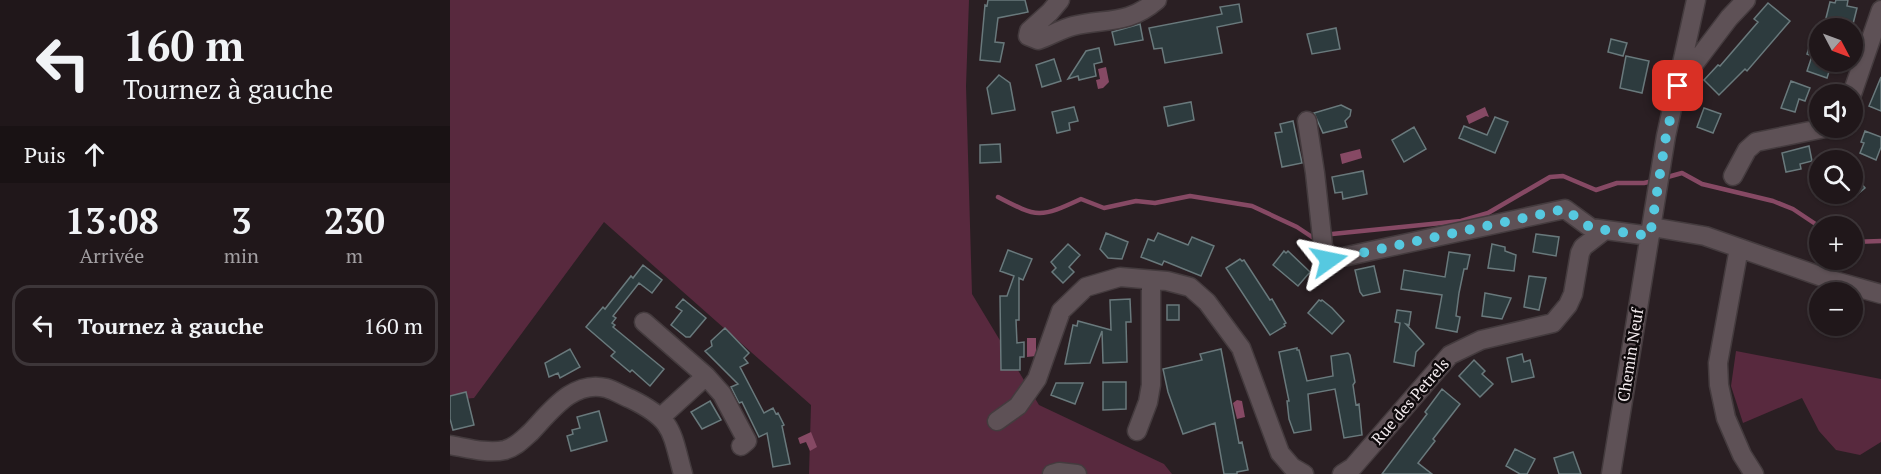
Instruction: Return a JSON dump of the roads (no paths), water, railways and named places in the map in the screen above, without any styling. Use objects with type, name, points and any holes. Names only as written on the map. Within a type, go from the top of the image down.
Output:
[{"type":"street","points":[[1060,0],[1029,31],[1028,36],[1038,40],[1072,26],[1117,21],[1146,10],[1157,0]]},
{"type":"street","name":"Chemin Neuf","points":[[1611,474],[1661,165],[1696,0]]},
{"type":"street","points":[[1678,86],[1729,18],[1746,0]]},
{"type":"street","points":[[1855,84],[1881,10]]},
{"type":"street","points":[[1307,121],[1323,246],[1329,260],[1565,209],[1591,228],[1705,236],[1831,280],[1881,294]]},
{"type":"street","points":[[1732,176],[1747,150],[1756,142],[1809,131]]},
{"type":"street","name":"Rue des Petrels","points":[[1342,474],[1353,468],[1450,355],[1481,340],[1553,323],[1568,305],[1573,294],[1583,247],[1605,230]]},
{"type":"street","points":[[1739,248],[1718,363],[1719,385],[1726,418],[1742,455],[1754,474]]},
{"type":"street","points":[[998,422],[1018,406],[1037,378],[1061,311],[1086,287],[1120,277],[1167,281],[1190,287],[1207,302],[1241,348],[1280,453],[1292,467],[1304,474]]},
{"type":"street","points":[[1137,431],[1148,402],[1151,385],[1150,280]]},
{"type":"street","points":[[644,322],[706,376],[722,394],[747,441],[741,446]]},
{"type":"street","points":[[661,417],[706,376]]},
{"type":"street","points":[[450,445],[493,451],[513,447],[565,397],[576,391],[595,387],[608,388],[661,417],[672,435],[683,474]]},
{"type":"street","points":[[1052,474],[1059,472],[1077,474]]},
{"type":"waterway","points":[[1664,178],[1682,173],[1702,184],[1773,201],[1793,209],[1809,220]]},
{"type":"waterway","points":[[1332,234],[1461,221],[1488,213],[1550,177],[1563,176],[1596,190],[1617,183],[1653,181]]},
{"type":"waterway","points":[[998,197],[1022,209],[1039,213],[1056,210],[1081,199],[1104,208],[1136,201],[1155,203],[1190,196],[1252,206],[1297,227],[1312,237]]},
{"type":"waterway","points":[[1863,242],[1881,241]]}]
